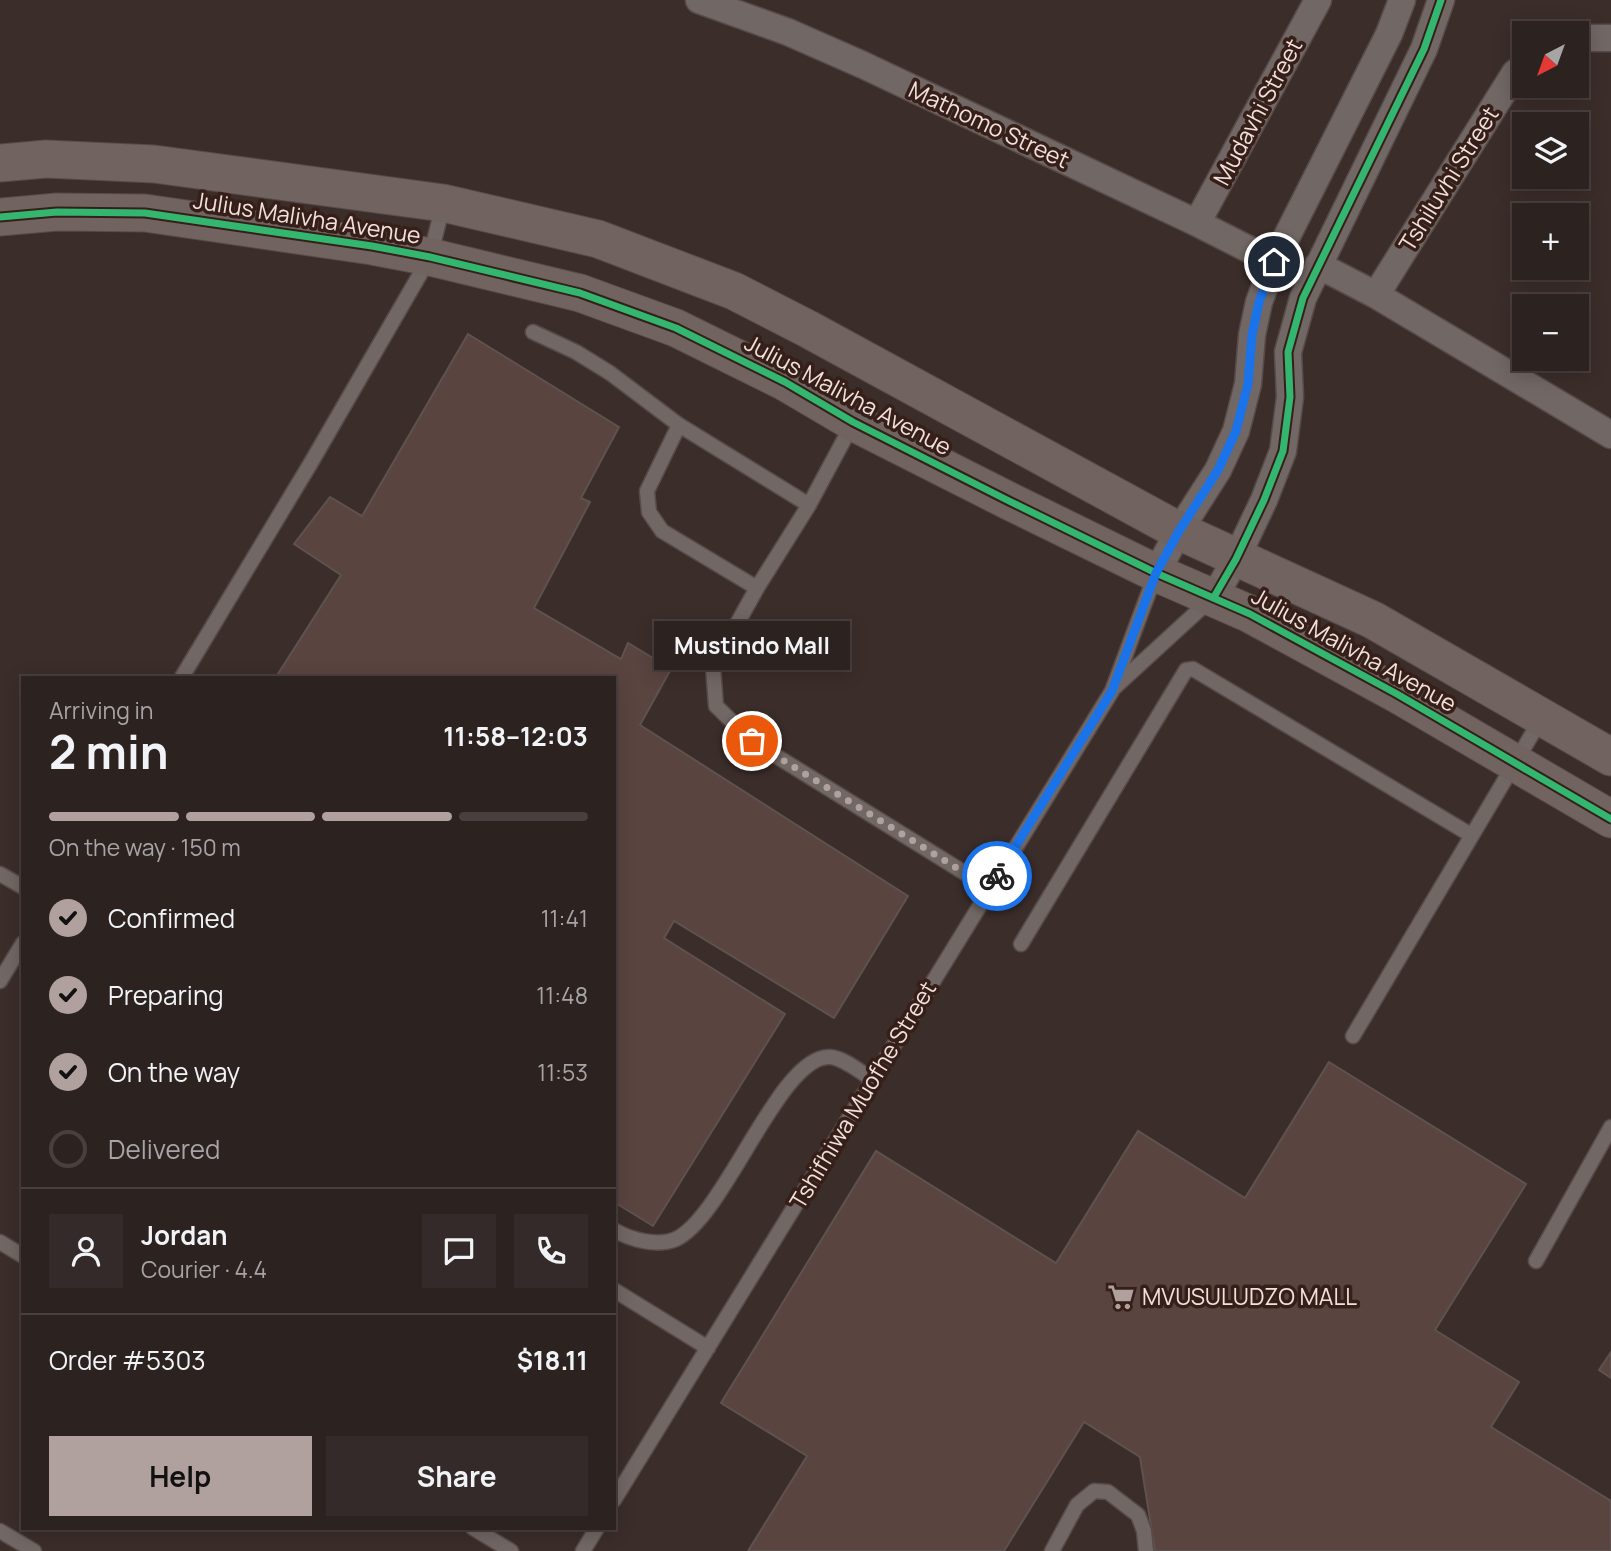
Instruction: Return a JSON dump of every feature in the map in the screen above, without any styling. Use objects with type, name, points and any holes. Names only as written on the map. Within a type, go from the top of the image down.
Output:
[{"type":"street","name":"Mathomo Street","points":[[699,0],[788,32],[863,65],[1274,262]]},
{"type":"street","name":"Mudavhi Street","points":[[1197,223],[1318,0]]},
{"type":"street","name":"Tshifhiwa Muofhe Street","points":[[1156,573],[1218,470],[1236,431],[1248,384],[1252,335],[1259,302],[1274,262],[1390,34],[1402,0]]},
{"type":"street","name":"Tshifhiwa Muofhe Street","points":[[1214,597],[1236,559],[1264,500],[1283,451],[1290,397],[1288,352],[1303,298],[1424,49],[1441,0]]},
{"type":"street","points":[[1589,37],[1611,38]]},
{"type":"street","name":"Tshiluvhi Street","points":[[1376,295],[1512,78]]},
{"type":"street","name":"Julius Malivha Avenue","points":[[0,163],[46,159],[154,164],[443,203],[598,239],[734,291],[1179,531],[1373,620],[1611,757]]},
{"type":"street","name":"Julius Malivha Avenue","points":[[0,217],[57,212],[145,213],[372,246],[580,293],[676,328],[785,382],[853,422],[1156,573],[1214,597],[1397,694],[1611,819]]},
{"type":"street","points":[[1318,265],[1376,295],[1611,435]]},
{"type":"lane","points":[[184,676],[430,257],[443,203]]},
{"type":"lane","points":[[533,332],[576,352],[610,373],[679,425],[808,505]]},
{"type":"lane","points":[[853,422],[808,505],[713,667],[716,706],[752,741],[989,888]]},
{"type":"lane","points":[[679,425],[647,491],[649,512],[662,531],[757,588]]},
{"type":"lane","name":"Tshifhiwa Muofhe Street","points":[[616,1497],[1112,691],[1156,573]]},
{"type":"lane","name":"Tshifhiwa Muofhe Street","points":[[1112,691],[1214,597]]},
{"type":"lane","points":[[1021,944],[1186,670],[1193,669],[1471,835]]},
{"type":"lane","points":[[1353,1036],[1542,718]]},
{"type":"lane","points":[[0,874],[21,886]]},
{"type":"lane","points":[[0,981],[21,946]]},
{"type":"lane","points":[[616,1231],[656,1243],[677,1238],[701,1217],[783,1093],[800,1072],[815,1062],[828,1057],[841,1060],[872,1079]]},
{"type":"lane","points":[[1535,1261],[1611,1128]]},
{"type":"lane","points":[[0,1242],[21,1255]]},
{"type":"lane","points":[[616,1291],[708,1348]]},
{"type":"lane","points":[[1052,1551],[1077,1505],[1094,1491],[1108,1492],[1138,1515],[1144,1531],[1146,1551]]},
{"type":"lane","points":[[476,1530],[511,1551]]},
{"type":"lane","points":[[583,1551],[596,1530]]},
{"type":"lane","points":[[0,1531],[34,1551]]},
{"type":"building","points":[[468,334],[619,427],[581,498],[590,502],[534,608],[621,659],[628,643],[671,669],[640,725],[908,896],[834,1018],[674,921],[664,938],[785,1014],[653,1226],[616,1203],[616,676],[277,676],[341,575],[294,544],[330,497],[362,516]]},
{"type":"building","name":"MVUSULUDZO MALL","points":[[1329,1062],[1526,1184],[1435,1330],[1519,1382],[1491,1427],[1611,1501],[1611,1551],[1155,1551],[1140,1457],[1084,1422],[1004,1551],[748,1551],[807,1456],[721,1403],[876,1151],[1056,1263],[1138,1131],[1245,1198]]},
{"type":"building","points":[[1611,1352],[1611,1378],[1599,1370]]},
{"type":"cycle path","points":[[1214,597],[1236,559],[1264,500],[1283,451],[1290,397],[1288,352],[1303,298],[1424,49],[1441,0]]},
{"type":"cycle path","points":[[0,217],[57,212],[145,213],[372,246],[580,293],[676,328],[785,382],[853,422],[1009,501],[1156,573],[1250,614],[1397,694],[1611,819]]},
{"type":"way so far","points":[[752,741],[989,888],[997,876]]},
{"type":"place","name":"Mustindo Mall","points":[[752,741]]},
{"type":"place","name":"MVUSULUDZO MALL","points":[[1121,1297]]},
{"type":"route","points":[[997,876],[1112,691],[1156,573],[1218,470],[1236,431],[1248,384],[1252,335],[1259,302],[1274,262]]}]
